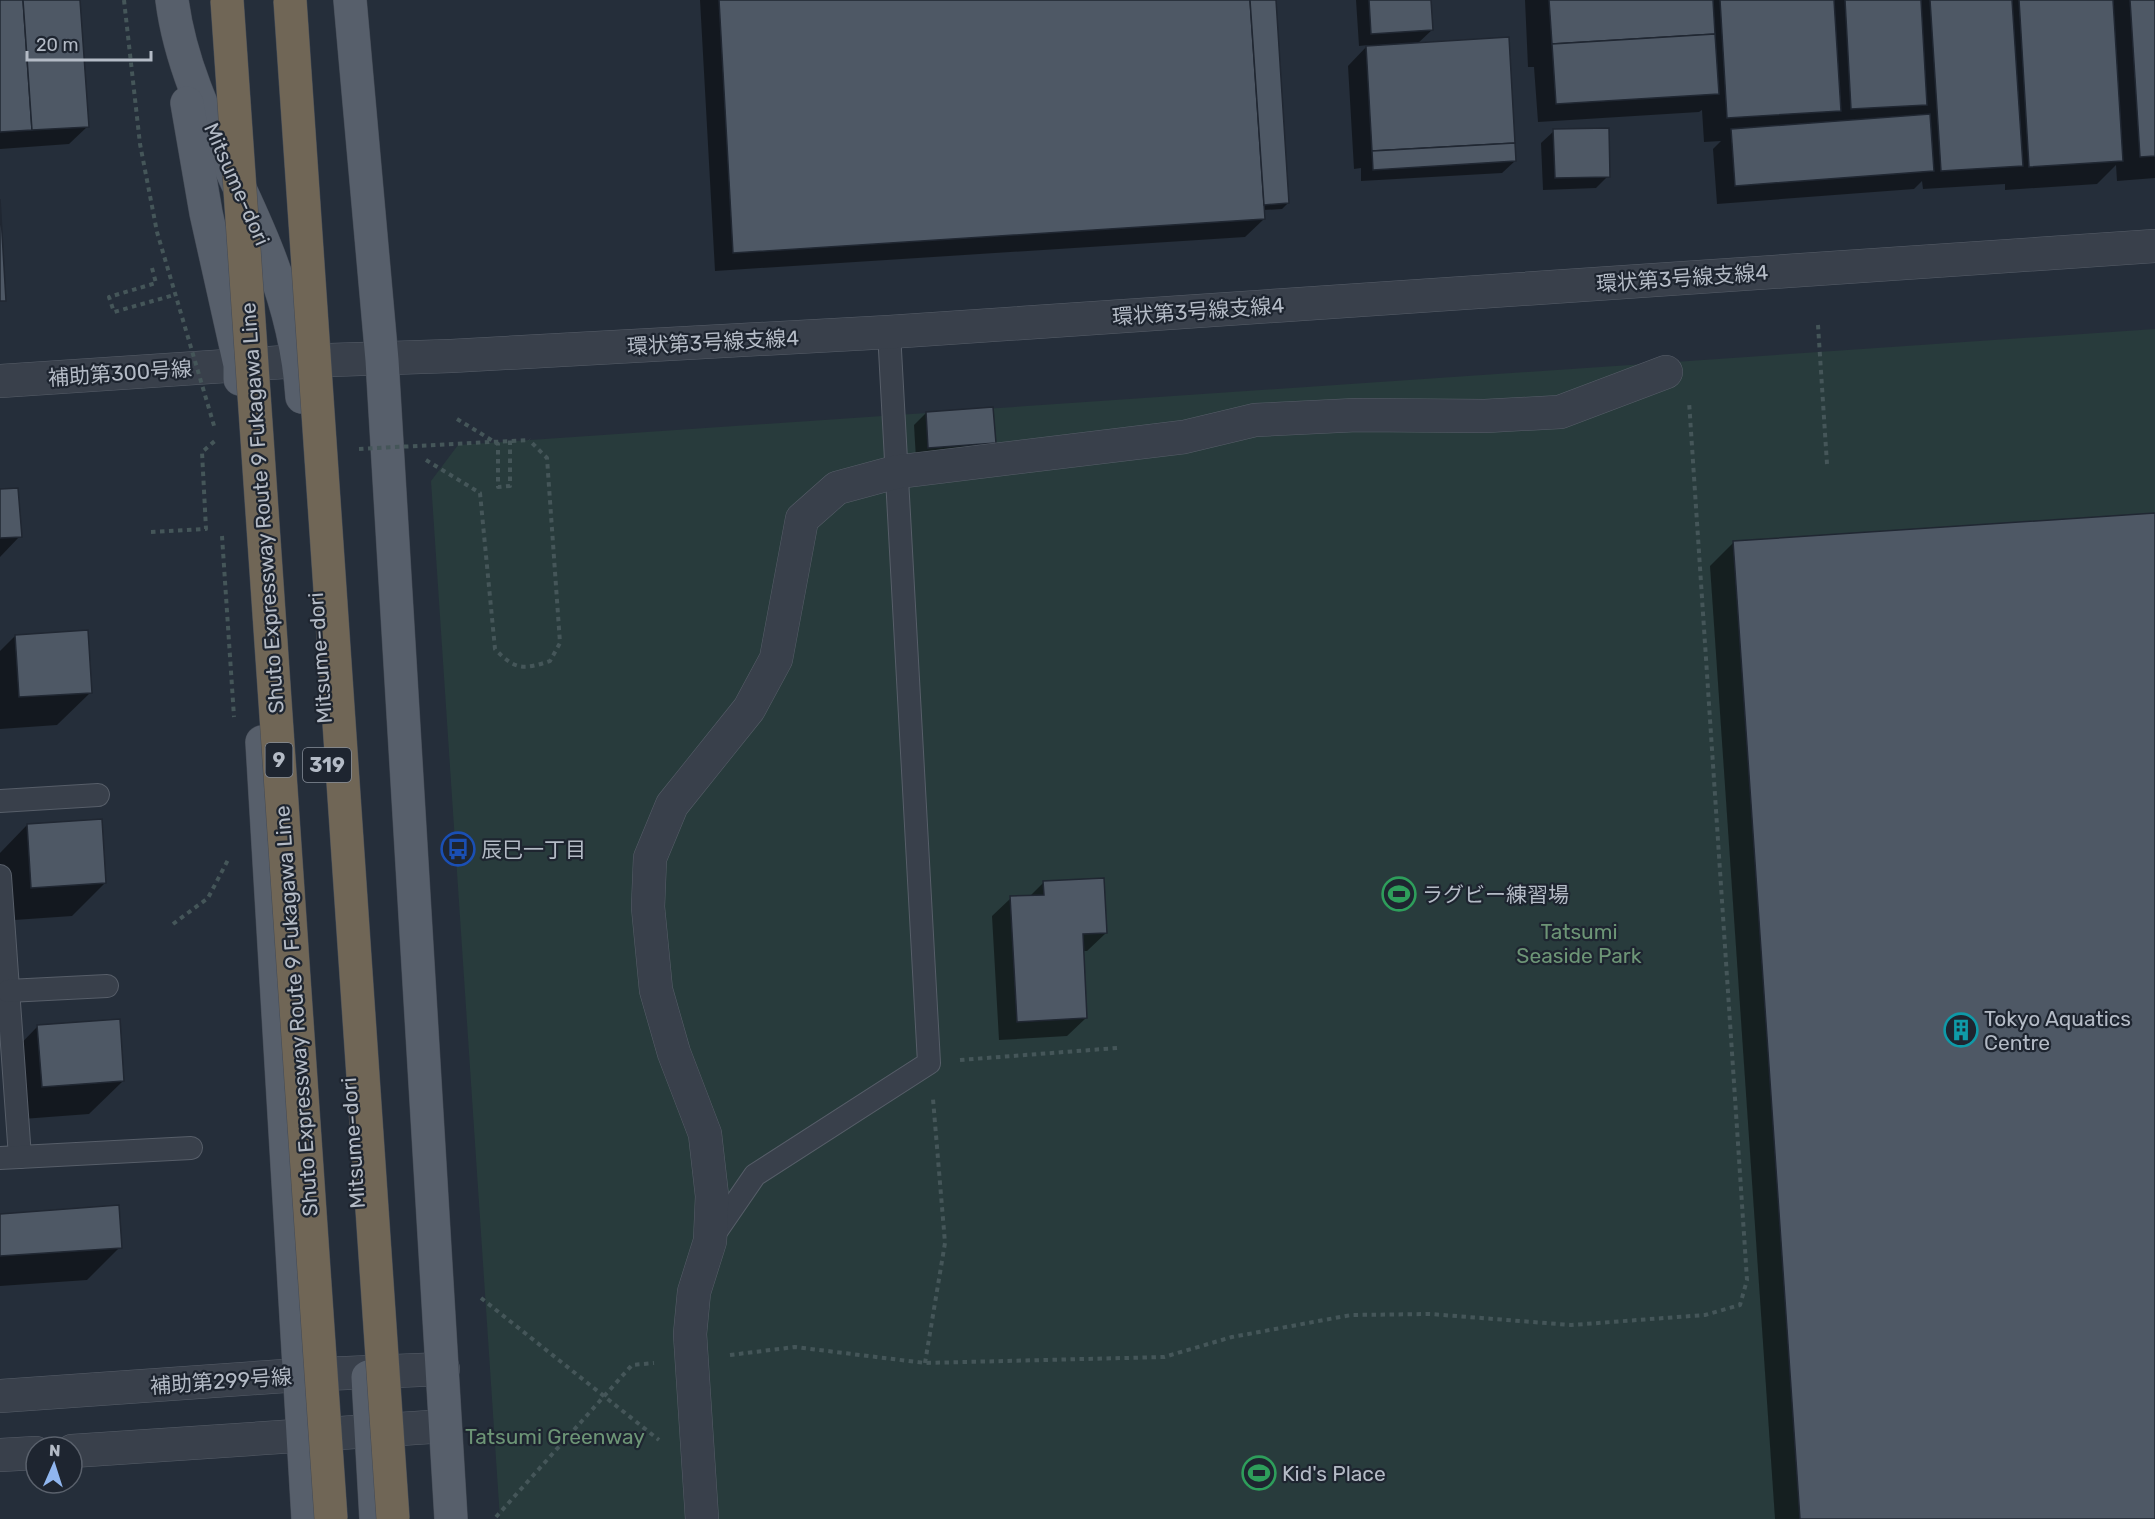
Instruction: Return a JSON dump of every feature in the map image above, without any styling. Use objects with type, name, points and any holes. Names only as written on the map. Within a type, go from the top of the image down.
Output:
[{"type":"highway","name":"Shuto Expressway Route 9 Fukagawa Line","points":[[227,0],[331,1519]]},
{"type":"highway","points":[[290,0],[393,1519]]},
{"type":"main road","name":"Mitsume-dori","points":[[172,0],[176,33],[199,101],[273,264],[300,361],[376,1519]]},
{"type":"main road","points":[[350,0],[382,360],[451,1519]]},
{"type":"main road","points":[[176,33],[206,213],[240,364],[308,1519]]},
{"type":"street","name":"環状第3号線支線4","points":[[240,364],[382,360],[889,332],[2155,246]]},
{"type":"street","name":"補助第300号線","points":[[0,381],[240,364]]},
{"type":"street","points":[[702,1519],[690,1334],[694,1292],[710,1240],[711,1196],[705,1134],[674,1053],[656,990],[648,907],[650,858],[672,805],[749,709],[776,659],[802,519],[837,488],[896,472],[1184,437],[1255,420],[1357,415],[1485,416],[1560,412],[1666,372]]},
{"type":"street","name":"補助第299号線","points":[[0,1396],[299,1375],[443,1369]]},
{"type":"street","points":[[84,1449],[445,1426]]},
{"type":"street","points":[[0,1455],[24,1454]]},
{"type":"lane","points":[[710,1240],[756,1175],[929,1063],[889,332]]},
{"type":"lane","points":[[0,801],[98,795]]},
{"type":"lane","points":[[0,876],[10,1157],[191,1148]]},
{"type":"lane","points":[[6,998],[107,986]]},
{"type":"path","points":[[124,0],[140,144],[157,232],[215,428],[217,449]]},
{"type":"path","points":[[152,268],[156,284],[110,297],[114,312],[174,295]]},
{"type":"path","points":[[1818,325],[1827,464]]},
{"type":"path","points":[[496,1517],[632,1365],[795,1347],[925,1363],[1164,1357],[1232,1337],[1351,1315],[1430,1314],[1570,1325],[1705,1316],[1740,1305],[1747,1280],[1689,396],[1666,372]]},
{"type":"path","points":[[457,419],[498,444],[498,487],[510,486],[510,440]]},
{"type":"path","points":[[151,532],[206,529],[202,452],[216,440]]},
{"type":"path","points":[[357,449],[529,440],[547,458],[560,643],[550,661],[531,667],[509,664],[495,649],[480,493],[423,458]]},
{"type":"path","points":[[925,1363],[945,1243],[929,1063],[1118,1048]]},
{"type":"path","points":[[481,1298],[699,1473]]},
{"type":"green space","name":"Tatsumi Seaside Park","points":[[2155,329],[2155,1519],[500,1519],[431,481],[458,445]]},
{"type":"building","points":[[0,0],[23,0],[32,130],[0,132]]},
{"type":"building","points":[[23,0],[80,0],[89,127],[32,130]]},
{"type":"building","points":[[719,0],[1250,0],[1265,219],[733,253]]},
{"type":"building","points":[[1250,0],[1276,0],[1289,203],[1264,205]]},
{"type":"building","points":[[1369,0],[1431,0],[1433,30],[1371,34]]},
{"type":"building","points":[[1549,0],[1713,0],[1715,34],[1552,44]]},
{"type":"building","points":[[1720,0],[1834,0],[1841,111],[1727,118]]},
{"type":"building","points":[[1845,0],[1921,0],[1927,105],[1851,109]]},
{"type":"building","points":[[1930,0],[2012,0],[2023,166],[1941,171]]},
{"type":"building","points":[[2019,0],[2113,0],[2123,161],[2029,167]]},
{"type":"building","points":[[2130,0],[2155,0],[2155,156],[2140,157]]},
{"type":"building","points":[[1715,34],[1719,94],[1556,104],[1552,44]]},
{"type":"building","points":[[1509,37],[1515,143],[1372,151],[1366,46]]},
{"type":"building","points":[[1930,114],[1934,171],[1735,186],[1731,129]]},
{"type":"building","points":[[1609,128],[1610,177],[1555,178],[1553,129]]},
{"type":"building","points":[[1515,143],[1516,161],[1373,170],[1372,151]]},
{"type":"building","points":[[0,199],[6,301],[0,301]]},
{"type":"building","points":[[993,407],[996,443],[928,448],[926,412]]},
{"type":"building","points":[[18,488],[22,537],[0,538],[0,489]]},
{"type":"building","name":"Tokyo Aquatics Centre","points":[[2155,513],[2155,1519],[1800,1519],[1733,541]]},
{"type":"building","points":[[88,630],[92,693],[19,697],[15,635]]},
{"type":"building","points":[[102,819],[106,883],[31,888],[27,824]]},
{"type":"building","points":[[1104,878],[1107,933],[1083,934],[1087,1018],[1017,1022],[1010,896],[1044,895],[1043,881]]},
{"type":"building","points":[[120,1019],[124,1081],[42,1087],[37,1025]]},
{"type":"building","points":[[119,1205],[122,1248],[0,1256],[0,1214]]},
{"type":"place","name":"辰巳一丁目","points":[[458,849]]},
{"type":"place","name":"ラグビー練習場","points":[[1399,894]]},
{"type":"place","name":"Tokyo Aquatics Centre","points":[[1961,1030]]},
{"type":"place","name":"Kid's Place","points":[[1259,1473]]},
{"type":"park label","name":"Tatsumi Greenway","points":[[555,1436]]}]
